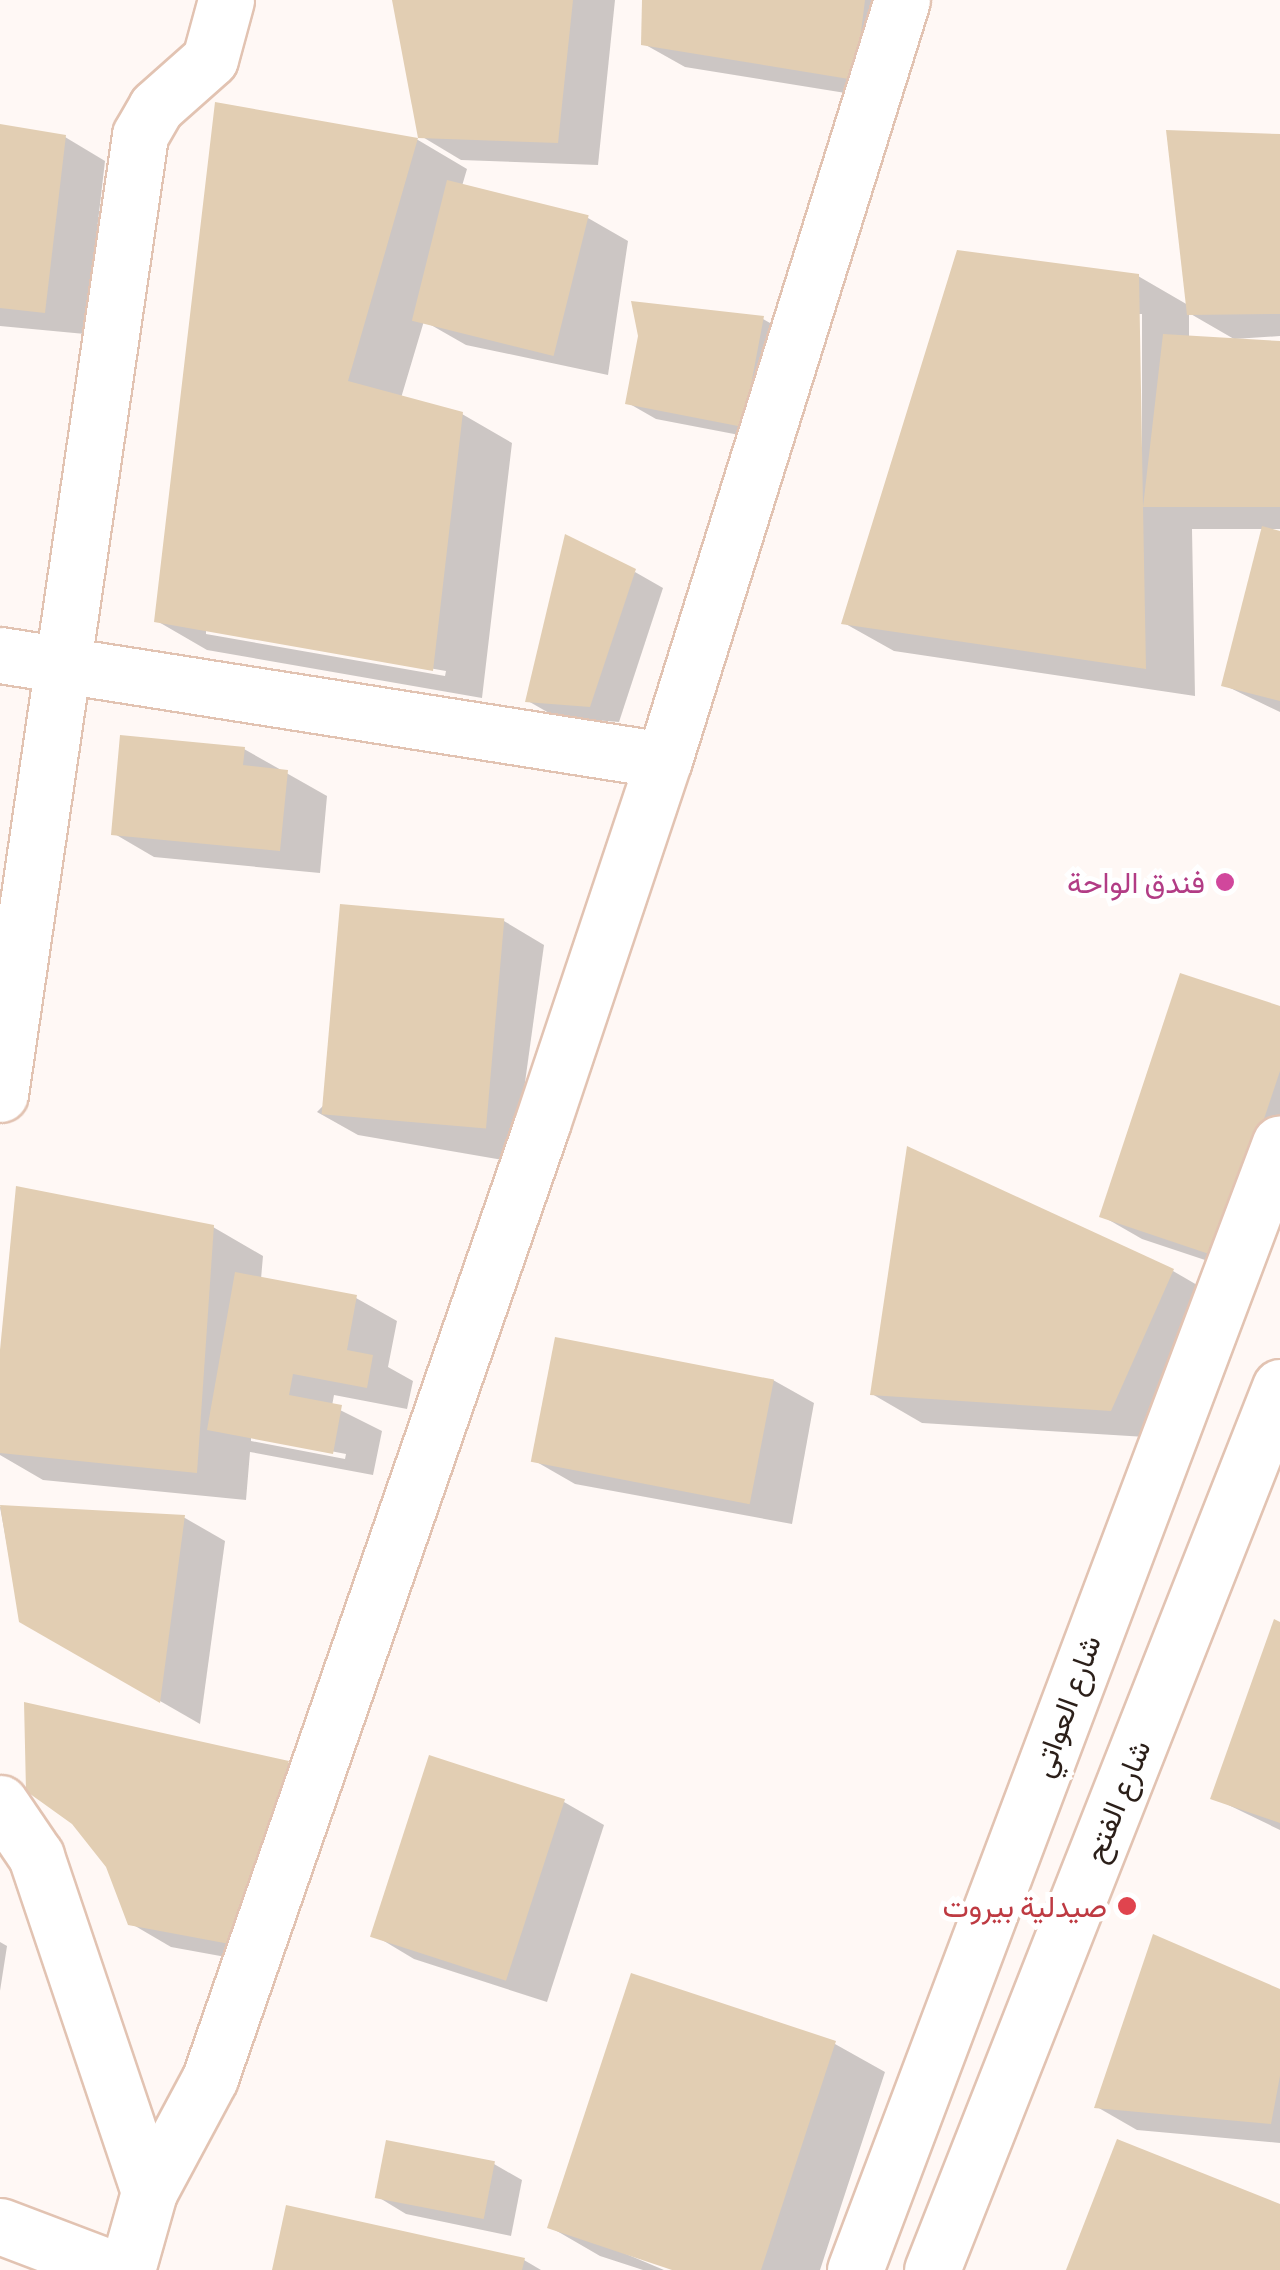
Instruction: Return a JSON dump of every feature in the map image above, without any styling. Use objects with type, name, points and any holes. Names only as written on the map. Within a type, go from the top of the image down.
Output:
[{"type":"street","points":[[0,1094],[58,662],[140,134],[156,107],[210,60],[226,0]]},
{"type":"street","points":[[128,2270],[149,2192],[210,2078],[664,760],[902,0]]},
{"type":"street","points":[[0,655],[664,760]]},
{"type":"street","name":"شارع العواتي","points":[[856,2270],[1280,1143]]},
{"type":"street","name":"شارع الفتح","points":[[932,2270],[1280,1388]]},
{"type":"street","points":[[0,1803],[36,1856],[149,2192]]},
{"type":"street","points":[[0,2226],[116,2270]]},
{"type":"building","points":[[392,0],[573,0],[558,143],[418,138]]},
{"type":"building","points":[[642,0],[865,0],[855,80],[641,45]]},
{"type":"building","points":[[215,102],[418,138],[348,381],[463,412],[433,671],[154,622]]},
{"type":"building","points":[[0,124],[66,135],[45,313],[0,308]]},
{"type":"building","points":[[1166,130],[1280,134],[1280,314],[1187,315]]},
{"type":"building","points":[[447,180],[589,215],[554,356],[412,321]]},
{"type":"building","points":[[957,250],[1139,274],[1146,669],[841,624]]},
{"type":"building","points":[[631,301],[764,316],[743,427],[625,404],[638,336]]},
{"type":"building","points":[[1163,334],[1280,341],[1280,507],[1143,507]]},
{"type":"building","points":[[1262,526],[1280,531],[1280,701],[1221,686]]},
{"type":"building","points":[[565,534],[636,569],[590,707],[525,702]]},
{"type":"building","points":[[120,735],[245,747],[243,765],[288,770],[280,851],[111,835]]},
{"type":"building","points":[[340,904],[504,918],[486,1129],[322,1114]]},
{"type":"building","points":[[1180,973],[1280,1006],[1280,1071],[1218,1257],[1099,1217]]},
{"type":"building","points":[[907,1146],[1174,1269],[1111,1411],[870,1395]]},
{"type":"building","points":[[16,1186],[214,1225],[197,1473],[0,1453],[0,1350]]},
{"type":"building","points":[[235,1272],[357,1295],[347,1350],[373,1355],[367,1388],[293,1374],[289,1395],[342,1405],[333,1454],[207,1430]]},
{"type":"building","points":[[555,1337],[774,1380],[750,1504],[531,1462]]},
{"type":"building","points":[[0,1505],[185,1515],[160,1703],[19,1622]]},
{"type":"building","points":[[1274,1619],[1280,1622],[1280,1823],[1210,1799]]},
{"type":"building","points":[[24,1702],[289,1761],[235,1945],[128,1925],[106,1867],[72,1824],[26,1791]]},
{"type":"building","points":[[429,1755],[565,1799],[506,1981],[370,1937]]},
{"type":"building","points":[[1153,1934],[1280,1989],[1280,2076],[1271,2124],[1094,2108]]},
{"type":"building","points":[[631,1973],[836,2041],[761,2270],[672,2270],[547,2228]]},
{"type":"building","points":[[1117,2139],[1280,2204],[1280,2270],[1066,2270]]},
{"type":"building","points":[[386,2140],[495,2161],[484,2219],[375,2198]]},
{"type":"building","points":[[286,2205],[525,2258],[522,2270],[272,2270]]},
{"type":"place","name":"فندق الواحة","points":[[1225,882]]},
{"type":"place","name":"صيدلية بيروت","points":[[1127,1906]]}]
